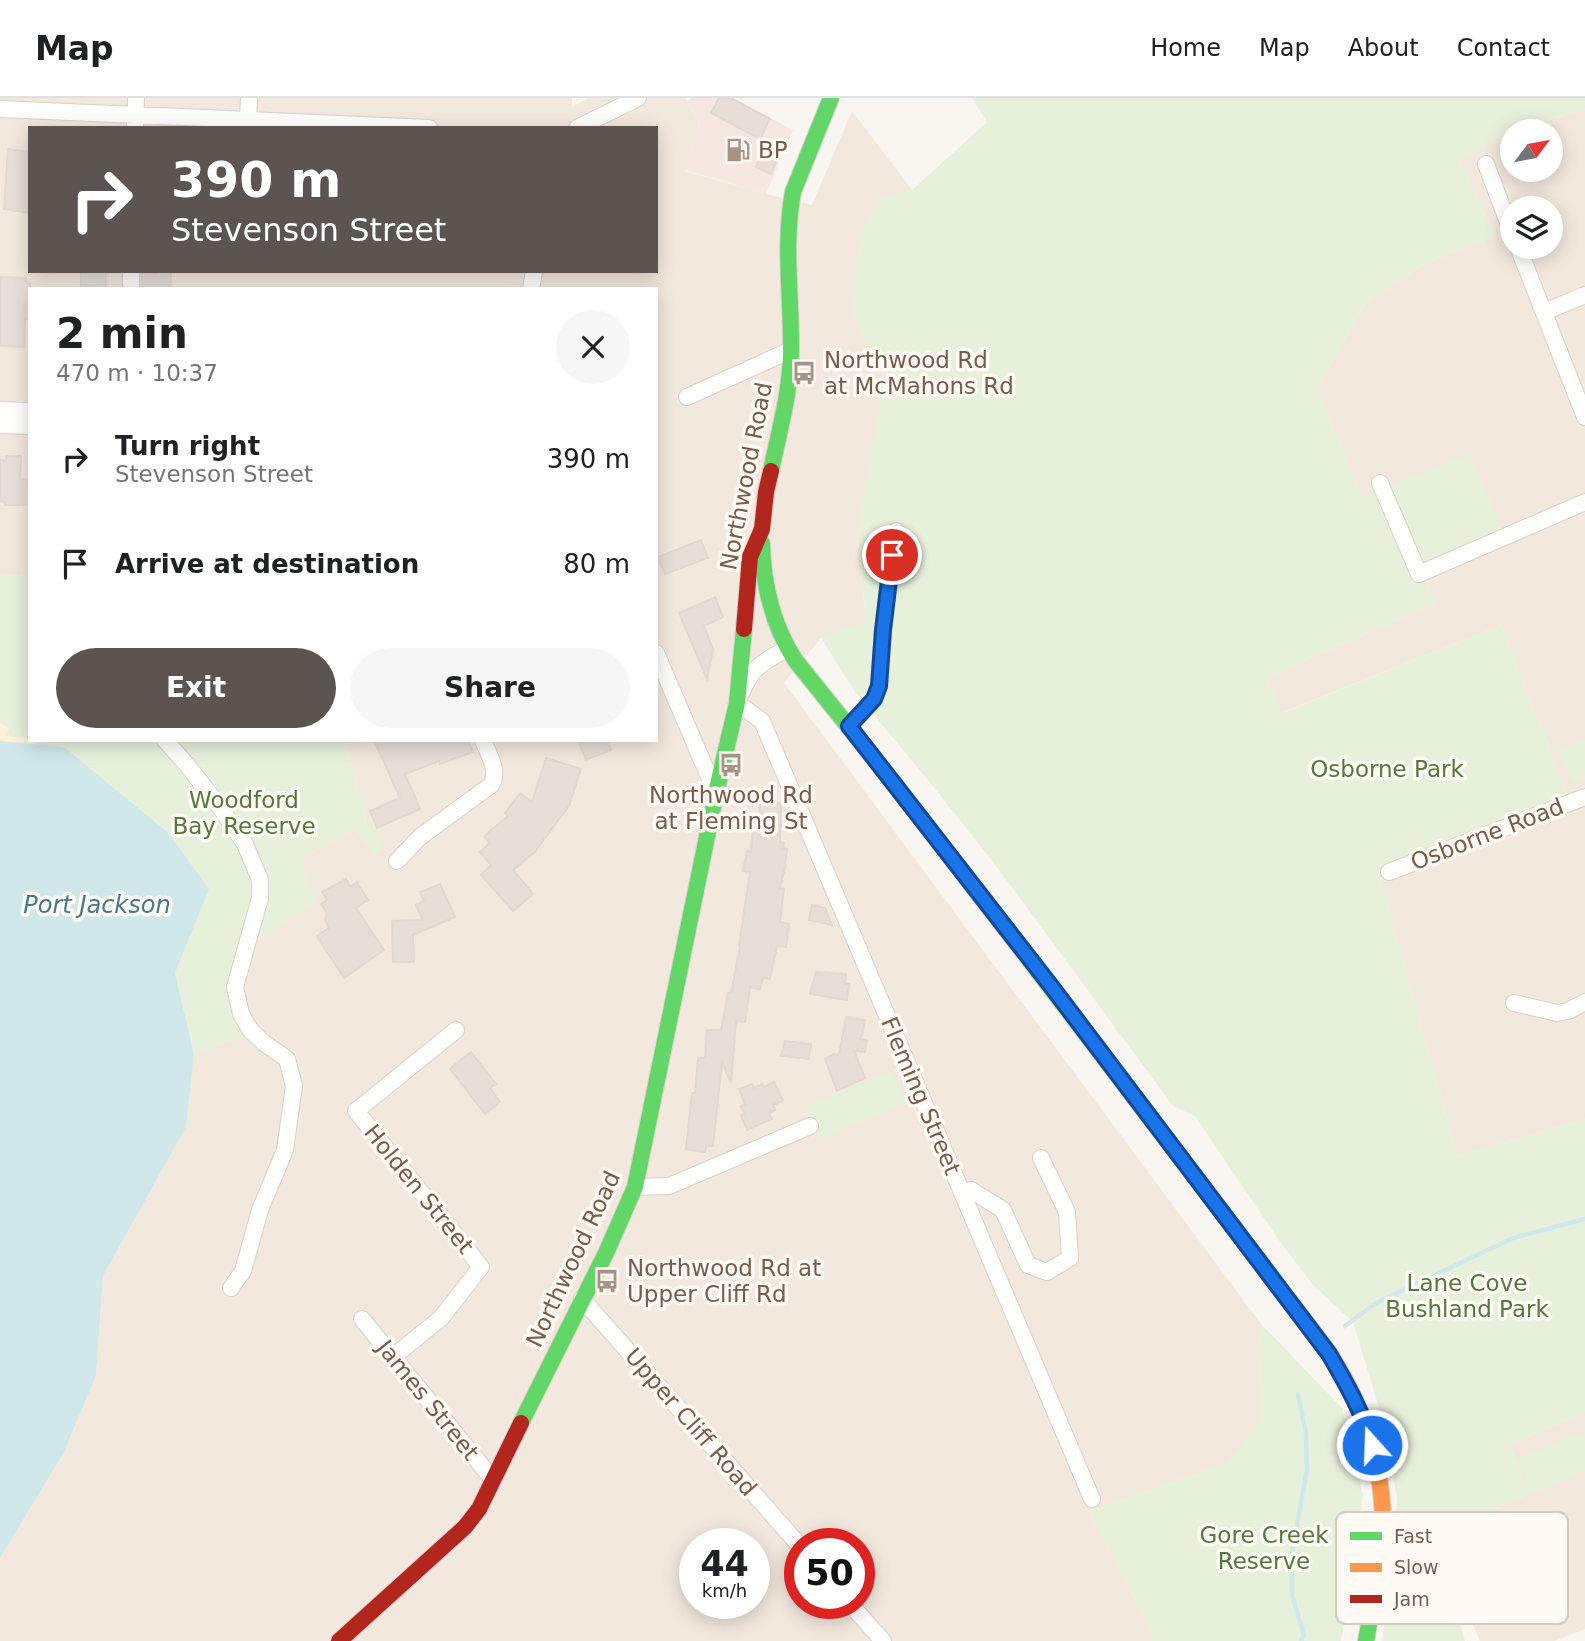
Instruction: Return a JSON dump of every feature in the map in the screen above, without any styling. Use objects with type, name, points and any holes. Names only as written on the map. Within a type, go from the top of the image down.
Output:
[{"type":"main road","name":"Northwood Road","points":[[340,1641],[465,1527],[479,1509],[606,1253],[635,1187],[737,703],[750,557],[762,529],[766,492],[790,376],[790,208],[793,192],[831,98]]},
{"type":"main road","points":[[762,529],[766,593],[787,649],[1067,1008],[1329,1354],[1367,1429],[1377,1462],[1383,1512]]},
{"type":"street","points":[[135,121],[136,98]]},
{"type":"street","points":[[248,98],[248,121]]},
{"type":"street","points":[[581,126],[638,98]]},
{"type":"street","points":[[0,110],[135,121],[248,121],[377,126]]},
{"type":"street","points":[[1486,164],[1500,201]]},
{"type":"street","points":[[1523,259],[1585,417]]},
{"type":"street","points":[[1544,312],[1585,295]]},
{"type":"street","points":[[687,397],[791,350]]},
{"type":"street","points":[[0,410],[28,411]]},
{"type":"street","points":[[0,425],[28,426]]},
{"type":"street","points":[[1380,483],[1419,574],[1585,502]]},
{"type":"street","points":[[849,726],[874,699],[879,686],[883,630],[896,531]]},
{"type":"street","name":"Northwood Road","points":[[737,703],[750,674],[765,660],[787,649]]},
{"type":"street","points":[[658,658],[716,793]]},
{"type":"street","name":"Fleming Street","points":[[737,703],[762,721],[1092,1499]]},
{"type":"street","points":[[167,742],[220,807],[245,844],[260,880],[260,898],[235,987],[241,1014],[246,1023],[264,1043],[287,1059],[294,1086],[285,1150],[260,1210],[243,1271],[231,1288]]},
{"type":"street","points":[[397,862],[420,836],[491,785],[496,772],[484,742]]},
{"type":"street","name":"Osborne Road","points":[[1389,872],[1585,797]]},
{"type":"street","points":[[1514,1003],[1557,1013],[1568,1011],[1585,1002]]},
{"type":"street","name":"Holden Street","points":[[393,1357],[441,1318],[481,1267],[356,1111],[456,1030]]},
{"type":"street","points":[[635,1187],[669,1186],[810,1126]]},
{"type":"street","points":[[962,1193],[971,1190],[1003,1210],[1028,1265],[1047,1272],[1070,1258],[1067,1212],[1041,1158]]},
{"type":"street","name":"Upper Cliff Road","points":[[582,1299],[784,1528]]},
{"type":"street","name":"James Street","points":[[362,1320],[494,1481]]},
{"type":"street","points":[[863,1619],[883,1641]]},
{"type":"shaded area","points":[[0,98],[572,98],[572,107],[589,98],[685,98],[699,124],[685,171],[812,205],[852,111],[963,259],[857,529],[866,621],[821,638],[784,683],[1262,1325],[1257,1343],[1261,1423],[1226,1464],[1089,1511],[1149,1628],[1152,1641],[0,1641],[0,1558],[63,1454],[96,1376],[103,1276],[186,1127],[194,1054],[246,1035],[232,986],[242,947],[314,904],[302,858],[355,829],[376,857],[346,742],[658,742],[658,287],[28,287],[28,576],[0,575]]},
{"type":"shaded area","name":"BP","points":[[692,98],[733,98],[793,130],[766,194],[685,170],[699,124],[687,101]]},
{"type":"shaded area","points":[[1585,109],[1585,497],[1502,531],[1469,455],[1363,498],[1317,388],[1363,307],[1424,264],[1496,236],[1459,162],[1500,135],[1500,182],[1563,182],[1563,119],[1553,119]]},
{"type":"shaded area","points":[[1585,510],[1585,1119],[1458,1156],[1378,872],[1567,793],[1501,625],[1281,713],[1267,677],[1435,604],[1424,577]]},
{"type":"shaded area","points":[[1585,1413],[1585,1629],[1554,1641],[1480,1641],[1473,1624],[1568,1624],[1568,1512],[1486,1512],[1529,1494],[1509,1444]]},
{"type":"green space","points":[[972,98],[1585,98],[1585,109],[1552,119],[1500,119],[1500,135],[1459,162],[1496,236],[1424,264],[1363,307],[1317,388],[1363,498],[1469,454],[1488,498],[1490,497],[1502,531],[1424,577],[1435,604],[1267,677],[1282,713],[1501,625],[1567,793],[1378,872],[1458,1156],[1585,1119],[1585,1413],[1509,1444],[1529,1494],[1486,1512],[1396,1512],[1397,1498],[1384,1424],[1353,1322],[1313,1285],[1281,1243],[1195,1116],[1173,1106],[997,867],[855,692],[821,638],[866,620],[857,529],[888,359],[867,345],[851,312],[858,252],[865,222],[883,197],[912,190],[987,122]]},
{"type":"green space","name":"Woodford Bay Reserve","points":[[0,575],[28,576],[28,742],[346,742],[367,823],[385,847],[376,857],[355,829],[302,858],[315,904],[242,947],[232,986],[246,1035],[194,1054],[175,973],[209,888],[0,741]]},
{"type":"green space","points":[[1585,738],[1585,778],[1572,783],[1558,749]]},
{"type":"green space","points":[[892,1071],[906,1103],[820,1140],[806,1107]]},
{"type":"green space","name":"Gore Creek Reserve","points":[[1262,1325],[1342,1408],[1363,1494],[1361,1512],[1336,1512],[1336,1624],[1344,1624],[1341,1641],[1152,1641],[1149,1628],[1089,1511],[1226,1464],[1260,1422],[1257,1342]]},
{"type":"green space","points":[[1585,1432],[1585,1472],[1531,1494],[1517,1460]]},
{"type":"green space","points":[[1385,1624],[1460,1624],[1465,1641],[1382,1641]]},
{"type":"sand","points":[[0,722],[9,728],[6,736],[24,738],[42,746],[0,752]]},
{"type":"water","name":"Port Jackson","points":[[0,741],[64,747],[168,833],[209,889],[175,973],[194,1054],[186,1127],[103,1276],[96,1376],[63,1454],[0,1558]]},
{"type":"building","points":[[719,98],[731,98],[770,119],[760,139],[711,113]]},
{"type":"building","points":[[767,143],[782,149],[771,174],[756,167]]},
{"type":"building","points":[[8,149],[28,152],[28,213],[4,209]]},
{"type":"building","points":[[81,273],[106,273],[106,287],[81,287]]},
{"type":"building","points":[[142,273],[171,273],[170,287],[142,287]]},
{"type":"building","points":[[0,277],[26,278],[30,287],[24,347],[0,346]]},
{"type":"building","points":[[6,456],[21,456],[20,479],[28,480],[28,505],[5,505],[5,502],[0,501],[0,460],[6,461]]},
{"type":"building","points":[[701,540],[708,558],[665,574],[658,557]]},
{"type":"building","points":[[715,597],[723,617],[704,626],[713,649],[707,679],[679,613]]},
{"type":"building","points":[[375,742],[469,742],[473,752],[405,774],[420,809],[377,828],[370,811],[400,798]]},
{"type":"building","points":[[579,742],[608,742],[611,750],[586,760]]},
{"type":"building","points":[[546,758],[581,769],[569,806],[536,851],[513,870],[533,894],[513,911],[481,875],[491,865],[480,852],[490,843],[484,836],[508,816],[505,813],[520,793],[532,802]]},
{"type":"building","points":[[760,802],[781,803],[780,842],[784,843],[783,848],[787,849],[780,888],[784,889],[780,922],[789,924],[786,947],[777,946],[770,979],[763,978],[760,989],[750,987],[745,1022],[736,1021],[731,1083],[722,1062],[713,1146],[706,1146],[705,1152],[686,1149],[698,1058],[705,1058],[707,1030],[721,1030],[728,993],[731,993],[750,872],[743,871],[747,851],[751,852],[754,818],[759,818]]},
{"type":"building","points":[[346,879],[350,887],[357,882],[368,900],[356,908],[384,950],[344,978],[317,936],[329,928],[325,920],[327,913],[321,904],[327,900],[322,892]]},
{"type":"building","points":[[440,884],[455,917],[413,935],[414,962],[393,962],[392,921],[423,920],[416,905],[424,901],[420,892]]},
{"type":"building","points":[[812,905],[825,908],[832,925],[809,920]]},
{"type":"building","points":[[816,972],[846,974],[845,984],[849,984],[847,1000],[810,994]]},
{"type":"building","points":[[846,1017],[865,1020],[861,1039],[867,1041],[865,1052],[854,1051],[865,1078],[837,1091],[825,1059],[834,1054],[839,1055]]},
{"type":"building","points":[[785,1041],[811,1044],[809,1059],[781,1056]]},
{"type":"building","points":[[471,1052],[496,1084],[490,1088],[500,1102],[485,1114],[450,1069]]},
{"type":"building","points":[[774,1082],[783,1101],[773,1105],[775,1110],[769,1113],[772,1119],[747,1130],[741,1115],[744,1114],[741,1106],[745,1104],[739,1089],[752,1084],[754,1088],[762,1084],[764,1087]]},
{"type":"waterway","points":[[1345,1326],[1376,1303],[1513,1238],[1585,1219]]},
{"type":"waterway","points":[[1298,1394],[1306,1434],[1307,1470],[1292,1553],[1292,1595],[1304,1635],[1301,1641]]},
{"type":"traffic: fast","points":[[771,471],[789,384],[791,334],[788,253],[793,192],[831,98]]},
{"type":"traffic: fast","points":[[762,543],[770,604],[780,632],[795,660],[901,792],[1180,1157]]},
{"type":"traffic: fast","points":[[521,1423],[606,1253],[635,1187],[737,703],[744,629]]},
{"type":"traffic: fast","points":[[1366,1641],[1369,1624]]},
{"type":"traffic: slow","points":[[1180,1157],[1323,1344],[1343,1376],[1355,1399],[1372,1448],[1383,1512]]},
{"type":"traffic: jam","points":[[744,629],[750,557],[762,529],[771,471]]},
{"type":"traffic: jam","points":[[339,1641],[465,1527],[479,1509],[521,1423]]},
{"type":"place","name":"BP","points":[[738,150]]},
{"type":"place","name":"Northwood Rd at McMahons Rd","points":[[804,373]]},
{"type":"place","name":"Northwood Rd at Fleming St","points":[[731,765]]},
{"type":"place","name":"Northwood Rd at Upper Cliff Rd","points":[[607,1281]]},
{"type":"route","points":[[892,555],[879,686],[874,699],[849,726],[1051,986],[1329,1354],[1356,1402],[1372,1445]]},
{"type":"park label","name":"Osborne Park","points":[[1387,769]]},
{"type":"park label","name":"Lane Cove Bushland Park","points":[[1467,1296]]}]
